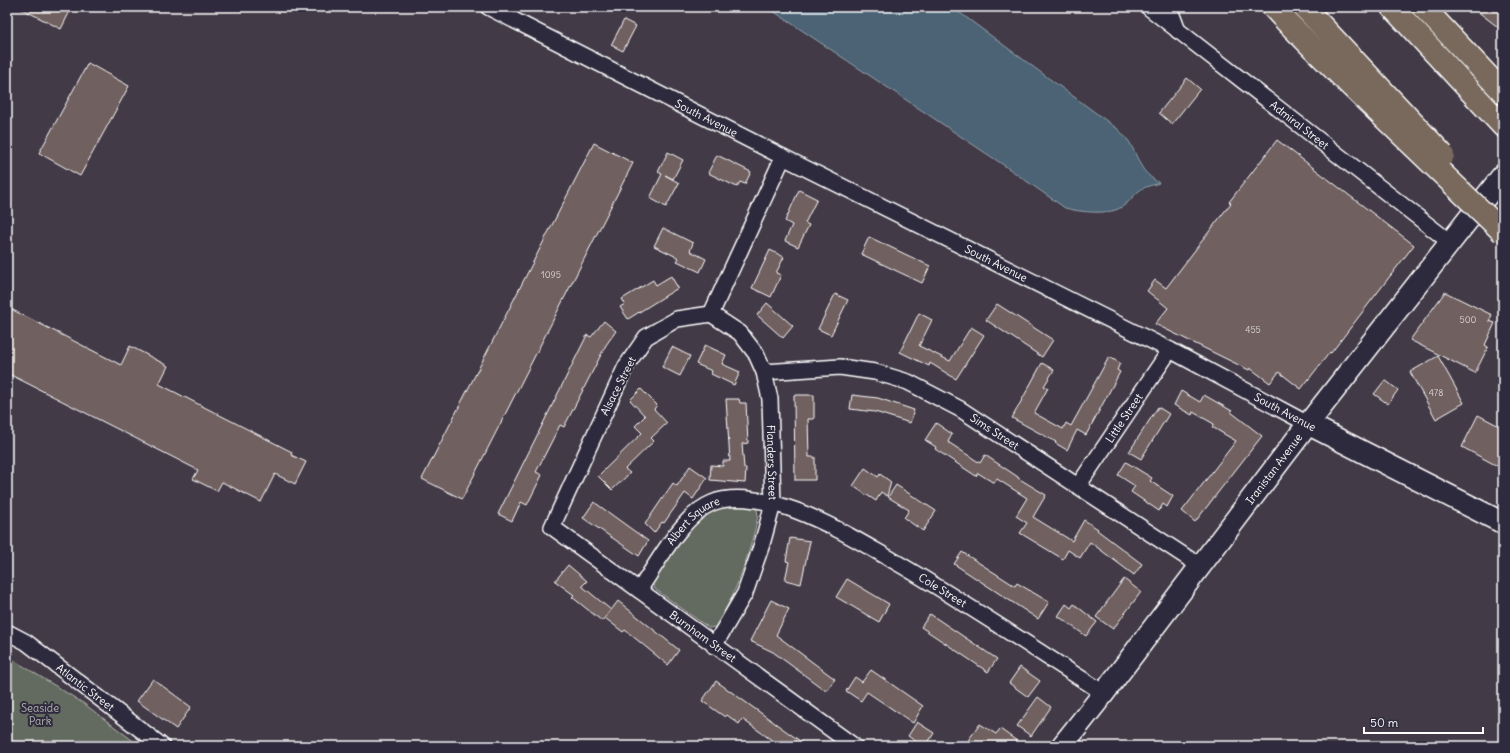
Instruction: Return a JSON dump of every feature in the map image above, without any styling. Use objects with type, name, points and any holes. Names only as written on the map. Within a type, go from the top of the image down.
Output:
[{"type":"highway","points":[[1304,7],[1503,219]]},
{"type":"highway","points":[[1392,7],[1503,126]]},
{"type":"highway","points":[[1423,7],[1503,92]]},
{"type":"highway","points":[[1280,15],[1348,83],[1503,232]]},
{"type":"street","name":"South Avenue","points":[[488,7],[783,157],[1170,350],[1308,424],[1503,523]]},
{"type":"street","name":"Admiral Street","points":[[1148,7],[1451,243]]},
{"type":"street","points":[[1169,7],[1178,30]]},
{"type":"street","points":[[1432,7],[1503,86]]},
{"type":"street","points":[[711,314],[783,157]]},
{"type":"street","name":"Iranistan Avenue","points":[[1062,746],[1308,424],[1503,175]]},
{"type":"street","name":"Flanders Street","points":[[711,314],[740,333],[756,354],[764,372],[770,399],[773,504],[762,544],[745,593],[714,646]]},
{"type":"street","name":"Alsace Street","points":[[552,527],[626,366],[646,337],[677,319],[711,314]]},
{"type":"street","name":"Little Street","points":[[1078,486],[1170,350]]},
{"type":"street","name":"Sims Street","points":[[764,372],[840,367],[875,372],[908,382],[960,409],[1200,566]]},
{"type":"street","name":"Albert Square","points":[[639,590],[679,531],[692,516],[701,509],[711,503],[729,498],[740,498],[773,504]]},
{"type":"street","name":"Cole Street","points":[[773,504],[796,510],[824,522],[927,580],[1104,693]]},
{"type":"street","name":"Burnham Street","points":[[552,527],[714,646],[854,746]]},
{"type":"street","name":"Atlantic Street","points":[[7,632],[26,642],[162,746]]},
{"type":"green space","points":[[730,504],[756,508],[758,513],[752,541],[740,578],[718,623],[715,627],[709,628],[655,589],[651,582],[696,520],[704,513]]},
{"type":"green space","name":"Seaside Park","points":[[7,656],[83,703],[140,746],[7,746]]},
{"type":"water","points":[[767,7],[952,7],[1119,130],[1130,143],[1144,171],[1159,183],[1146,187],[1137,193],[1126,204],[1109,212],[1078,211],[1065,208],[1005,166]]},
{"type":"building","points":[[18,7],[72,7],[61,29]]},
{"type":"building","points":[[1472,7],[1503,7],[1503,31]]},
{"type":"building","points":[[624,20],[636,26],[623,51],[611,45]]},
{"type":"building","points":[[88,63],[129,86],[80,176],[39,153]]},
{"type":"building","points":[[1187,78],[1200,89],[1172,124],[1159,113]]},
{"type":"building","points":[[1277,140],[1414,245],[1331,353],[1330,352],[1301,389],[1279,372],[1270,383],[1250,368],[1249,370],[1155,324],[1168,308],[1147,291],[1155,280],[1166,288]]},
{"type":"building","points":[[594,143],[633,163],[462,499],[422,479]]},
{"type":"building","points":[[668,152],[683,160],[673,179],[665,175],[679,183],[666,207],[650,198],[662,174],[658,172]]},
{"type":"building","points":[[717,155],[751,172],[745,184],[740,182],[737,187],[708,173]]},
{"type":"building","points":[[799,190],[817,199],[805,223],[809,225],[798,247],[785,241],[792,225],[785,221]]},
{"type":"building","points":[[663,228],[693,243],[690,251],[706,259],[700,272],[677,261],[679,258],[654,246]]},
{"type":"building","points":[[869,237],[930,266],[922,283],[861,254]]},
{"type":"building","points":[[770,250],[784,257],[776,273],[781,275],[771,297],[752,288]]},
{"type":"building","points":[[671,276],[678,288],[628,319],[620,307],[625,304],[622,299],[653,280],[656,285]]},
{"type":"building","points":[[1445,292],[1492,315],[1489,321],[1495,323],[1485,345],[1488,347],[1475,373],[1410,340]]},
{"type":"building","points":[[835,294],[848,300],[831,335],[818,329]]},
{"type":"building","points":[[767,303],[793,326],[783,338],[757,315]]},
{"type":"building","points":[[997,304],[1053,340],[1042,357],[986,320]]},
{"type":"building","points":[[7,307],[121,365],[130,346],[168,366],[159,384],[292,452],[291,455],[306,462],[295,484],[275,474],[261,502],[222,482],[217,491],[193,479],[198,470],[7,373]]},
{"type":"building","points":[[919,313],[932,320],[919,346],[950,361],[971,327],[984,335],[956,379],[930,363],[929,366],[900,352]]},
{"type":"building","points":[[604,321],[616,331],[606,345],[564,427],[560,425],[536,472],[542,475],[527,505],[521,502],[512,521],[498,514],[587,335],[591,337]]},
{"type":"building","points":[[705,345],[726,355],[722,364],[740,372],[734,385],[711,374],[712,371],[696,364]]},
{"type":"building","points":[[672,347],[690,356],[680,376],[662,367]]},
{"type":"building","points":[[1438,356],[1464,403],[1436,419],[1410,372]]},
{"type":"building","points":[[1109,357],[1120,363],[1117,370],[1120,372],[1086,435],[1077,430],[1067,450],[1055,443],[1056,442],[1012,418],[1042,363],[1054,370],[1044,386],[1048,388],[1034,413],[1063,429],[1066,423],[1071,426]]},
{"type":"building","points":[[1385,380],[1398,390],[1388,404],[1374,394]]},
{"type":"building","points":[[641,389],[657,405],[654,409],[667,423],[651,438],[654,441],[625,469],[630,473],[612,490],[598,476],[642,433],[635,426],[645,416],[630,400]]},
{"type":"building","points":[[1181,391],[1200,402],[1204,395],[1232,411],[1231,412],[1262,436],[1195,522],[1182,511],[1236,441],[1212,427],[1214,424],[1193,412],[1192,415],[1174,405]]},
{"type":"building","points":[[794,395],[814,395],[814,419],[808,419],[809,457],[815,457],[815,480],[795,480]]},
{"type":"building","points":[[852,395],[878,398],[914,410],[910,423],[875,412],[850,409]]},
{"type":"building","points":[[726,399],[739,399],[740,403],[746,403],[748,443],[742,444],[744,468],[746,468],[745,483],[710,480],[711,465],[723,466],[723,461],[730,461]]},
{"type":"building","points":[[1158,407],[1169,414],[1141,459],[1129,452]]},
{"type":"building","points":[[1478,415],[1503,428],[1503,469],[1462,447]]},
{"type":"building","points":[[936,423],[952,434],[948,442],[980,463],[985,455],[1046,495],[1033,517],[1072,541],[1084,520],[1098,529],[1097,530],[1142,564],[1134,575],[1090,542],[1080,558],[1068,550],[1063,559],[1020,533],[1027,523],[1016,516],[1027,498],[997,479],[994,483],[978,473],[976,476],[935,449],[936,447],[925,440]]},
{"type":"building","points":[[1126,462],[1152,478],[1150,481],[1173,496],[1167,507],[1163,504],[1159,511],[1131,492],[1135,486],[1118,475]]},
{"type":"building","points":[[690,466],[707,478],[693,499],[685,493],[664,523],[662,522],[654,533],[645,524],[673,483],[677,486]]},
{"type":"building","points":[[865,468],[878,477],[880,474],[891,482],[887,496],[881,492],[876,501],[853,486]]},
{"type":"building","points":[[896,485],[936,511],[923,531],[904,518],[909,510],[888,497]]},
{"type":"building","points":[[594,502],[648,541],[639,556],[583,518]]},
{"type":"building","points":[[790,538],[810,541],[801,584],[785,580],[789,562],[786,561]]},
{"type":"building","points":[[962,552],[1015,586],[1017,583],[1049,602],[1038,619],[954,564]]},
{"type":"building","points":[[568,565],[587,581],[582,586],[611,610],[602,621],[572,597],[574,595],[555,581]]},
{"type":"building","points":[[847,579],[889,604],[879,622],[836,597]]},
{"type":"building","points":[[1124,579],[1141,592],[1113,629],[1096,617]]},
{"type":"building","points":[[771,600],[789,609],[776,635],[835,679],[826,691],[773,652],[750,641]]},
{"type":"building","points":[[618,601],[679,650],[668,665],[625,630],[623,632],[605,618]]},
{"type":"building","points":[[1066,604],[1071,608],[1074,604],[1097,622],[1086,636],[1058,616]]},
{"type":"building","points":[[930,614],[997,659],[988,672],[921,627]]},
{"type":"building","points":[[1020,667],[1040,681],[1028,697],[1009,683]]},
{"type":"building","points":[[871,670],[923,706],[913,723],[867,692],[861,701],[846,691],[855,677],[862,682]]},
{"type":"building","points":[[153,679],[191,707],[176,729],[137,701]]},
{"type":"building","points":[[716,681],[807,746],[780,746],[742,719],[739,724],[727,715],[725,717],[702,701]]},
{"type":"building","points":[[1038,697],[1051,707],[1031,736],[1017,726]]},
{"type":"building","points":[[917,722],[934,733],[926,746],[922,746],[908,736]]},
{"type":"building","points":[[980,724],[996,734],[1000,729],[1024,746],[964,746]]}]
